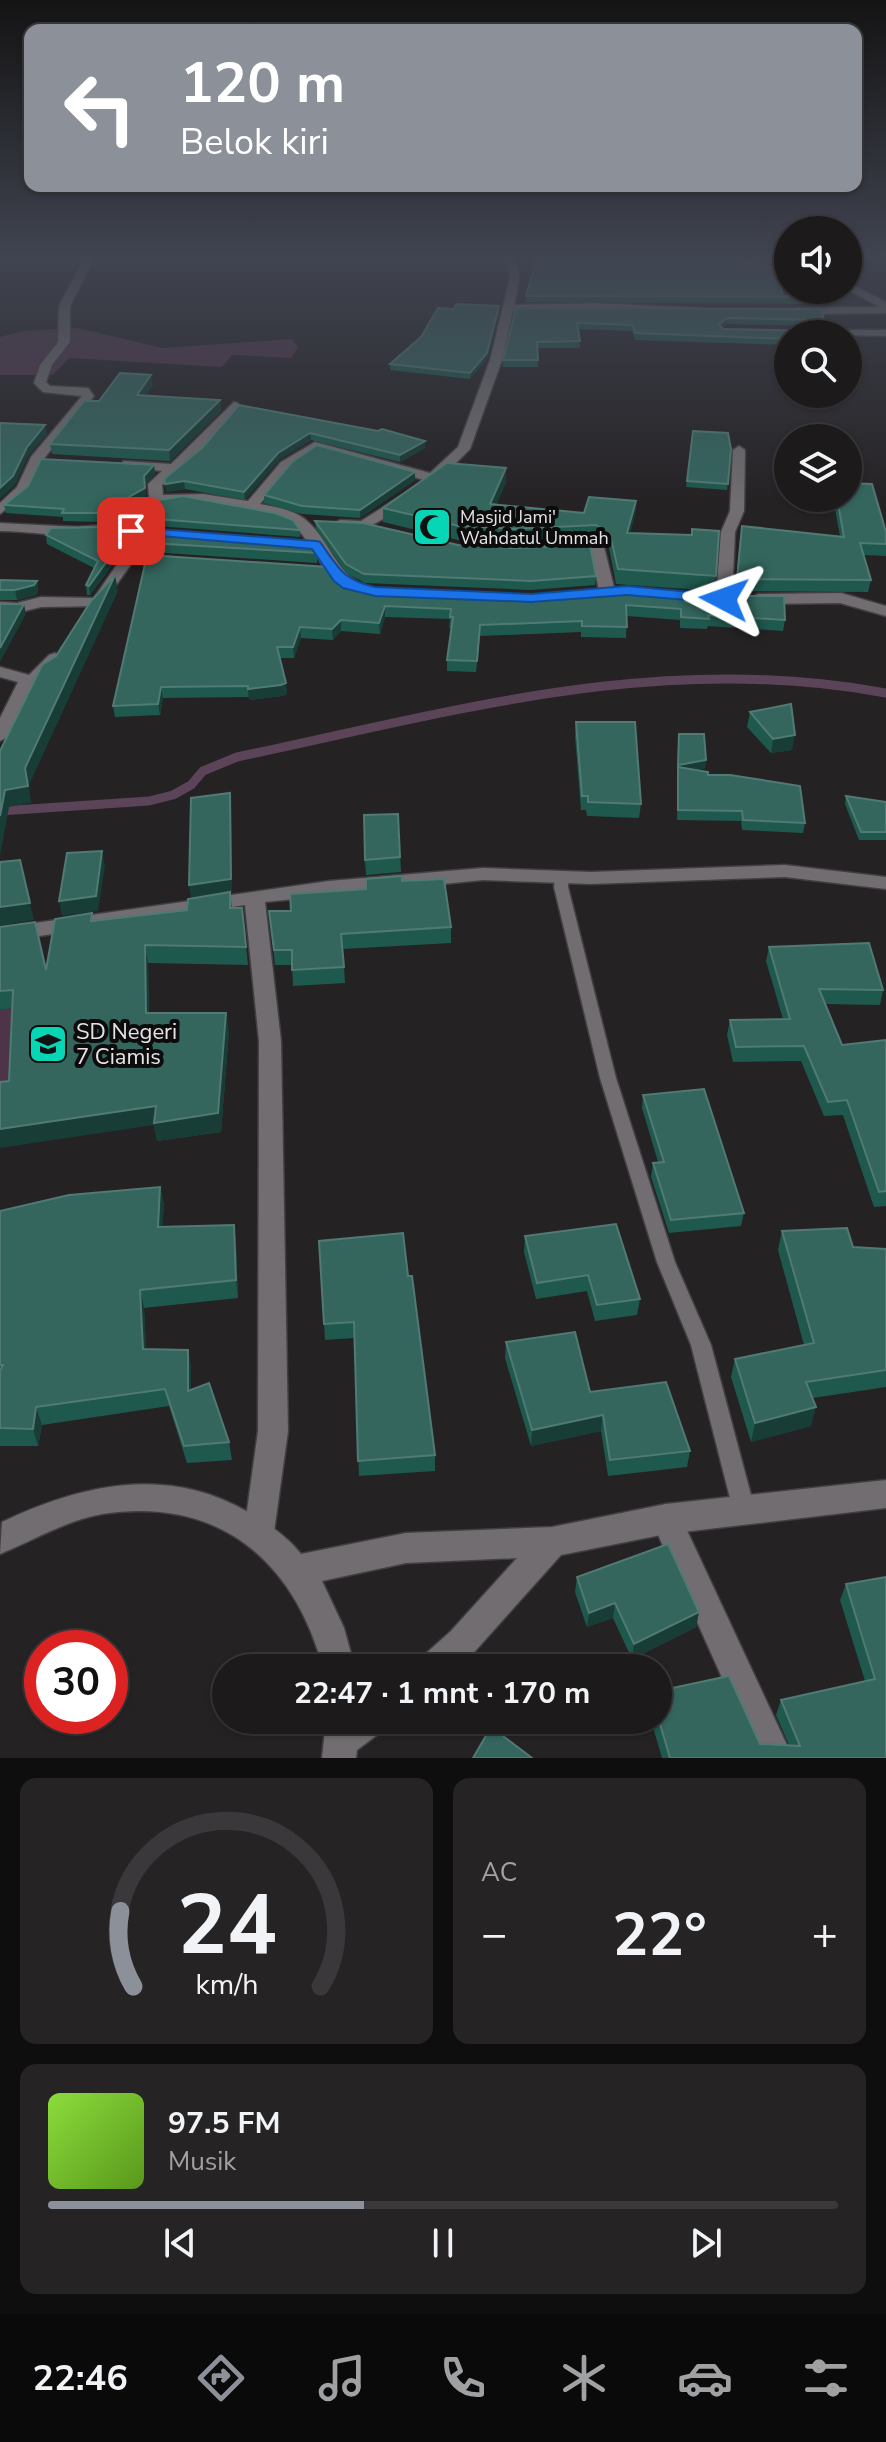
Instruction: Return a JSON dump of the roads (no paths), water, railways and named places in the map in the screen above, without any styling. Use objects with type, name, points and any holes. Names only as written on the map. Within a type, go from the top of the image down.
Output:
[{"type":"street","points":[[0,510],[23,489],[89,395],[84,391],[47,389],[40,383],[46,365],[64,339]]},
{"type":"street","points":[[364,525],[433,478],[464,449],[501,339]]},
{"type":"street","points":[[156,500],[155,484],[195,450],[234,406]]},
{"type":"street","points":[[250,507],[286,465],[315,446],[433,478]]},
{"type":"street","points":[[735,599],[728,532],[737,511],[739,450]]},
{"type":"street","points":[[110,463],[174,468]]},
{"type":"street","points":[[105,529],[156,500],[184,496],[279,513],[300,521],[364,525],[390,533]]},
{"type":"street","points":[[300,521],[308,544],[325,570],[348,585],[375,591]]},
{"type":"street","points":[[0,527],[131,531]]},
{"type":"street","points":[[137,558],[150,541]]},
{"type":"street","points":[[524,550],[579,545],[597,547],[607,591]]},
{"type":"street","points":[[0,736],[24,685],[50,666],[127,560],[183,562]]},
{"type":"street","points":[[590,593],[627,591]]},
{"type":"street","points":[[704,599],[841,598],[886,611]]},
{"type":"street","points":[[0,607],[24,607],[41,602],[96,603]]},
{"type":"street","points":[[0,672],[29,680]]},
{"type":"street","points":[[0,935],[391,880],[483,874],[562,877],[785,871],[885,885]]},
{"type":"street","points":[[254,898],[264,969],[270,1056],[273,1431],[259,1532]]},
{"type":"street","points":[[298,1570],[406,1548],[552,1542],[666,1519],[886,1494]]},
{"type":"street","points":[[0,1539],[48,1515],[104,1499],[160,1497],[212,1508],[259,1532],[298,1570],[320,1605],[337,1654]]},
{"type":"street","points":[[666,1519],[776,1758]]},
{"type":"street","points":[[451,1654],[552,1542]]},
{"type":"lane","points":[[562,877],[561,887],[569,910],[581,975],[608,1078],[666,1262],[701,1345],[744,1510]]},
{"type":"waterway","points":[[0,811],[149,801],[173,795],[191,785],[203,771],[237,757],[479,705],[559,692],[639,683],[720,679],[802,682],[886,693]]},
{"type":"place","name":"Masjid Jami' Wahdatul Ummah","points":[[432,527]]},
{"type":"place","name":"SD Negeri 7 Ciamis","points":[[48,1044]]}]
